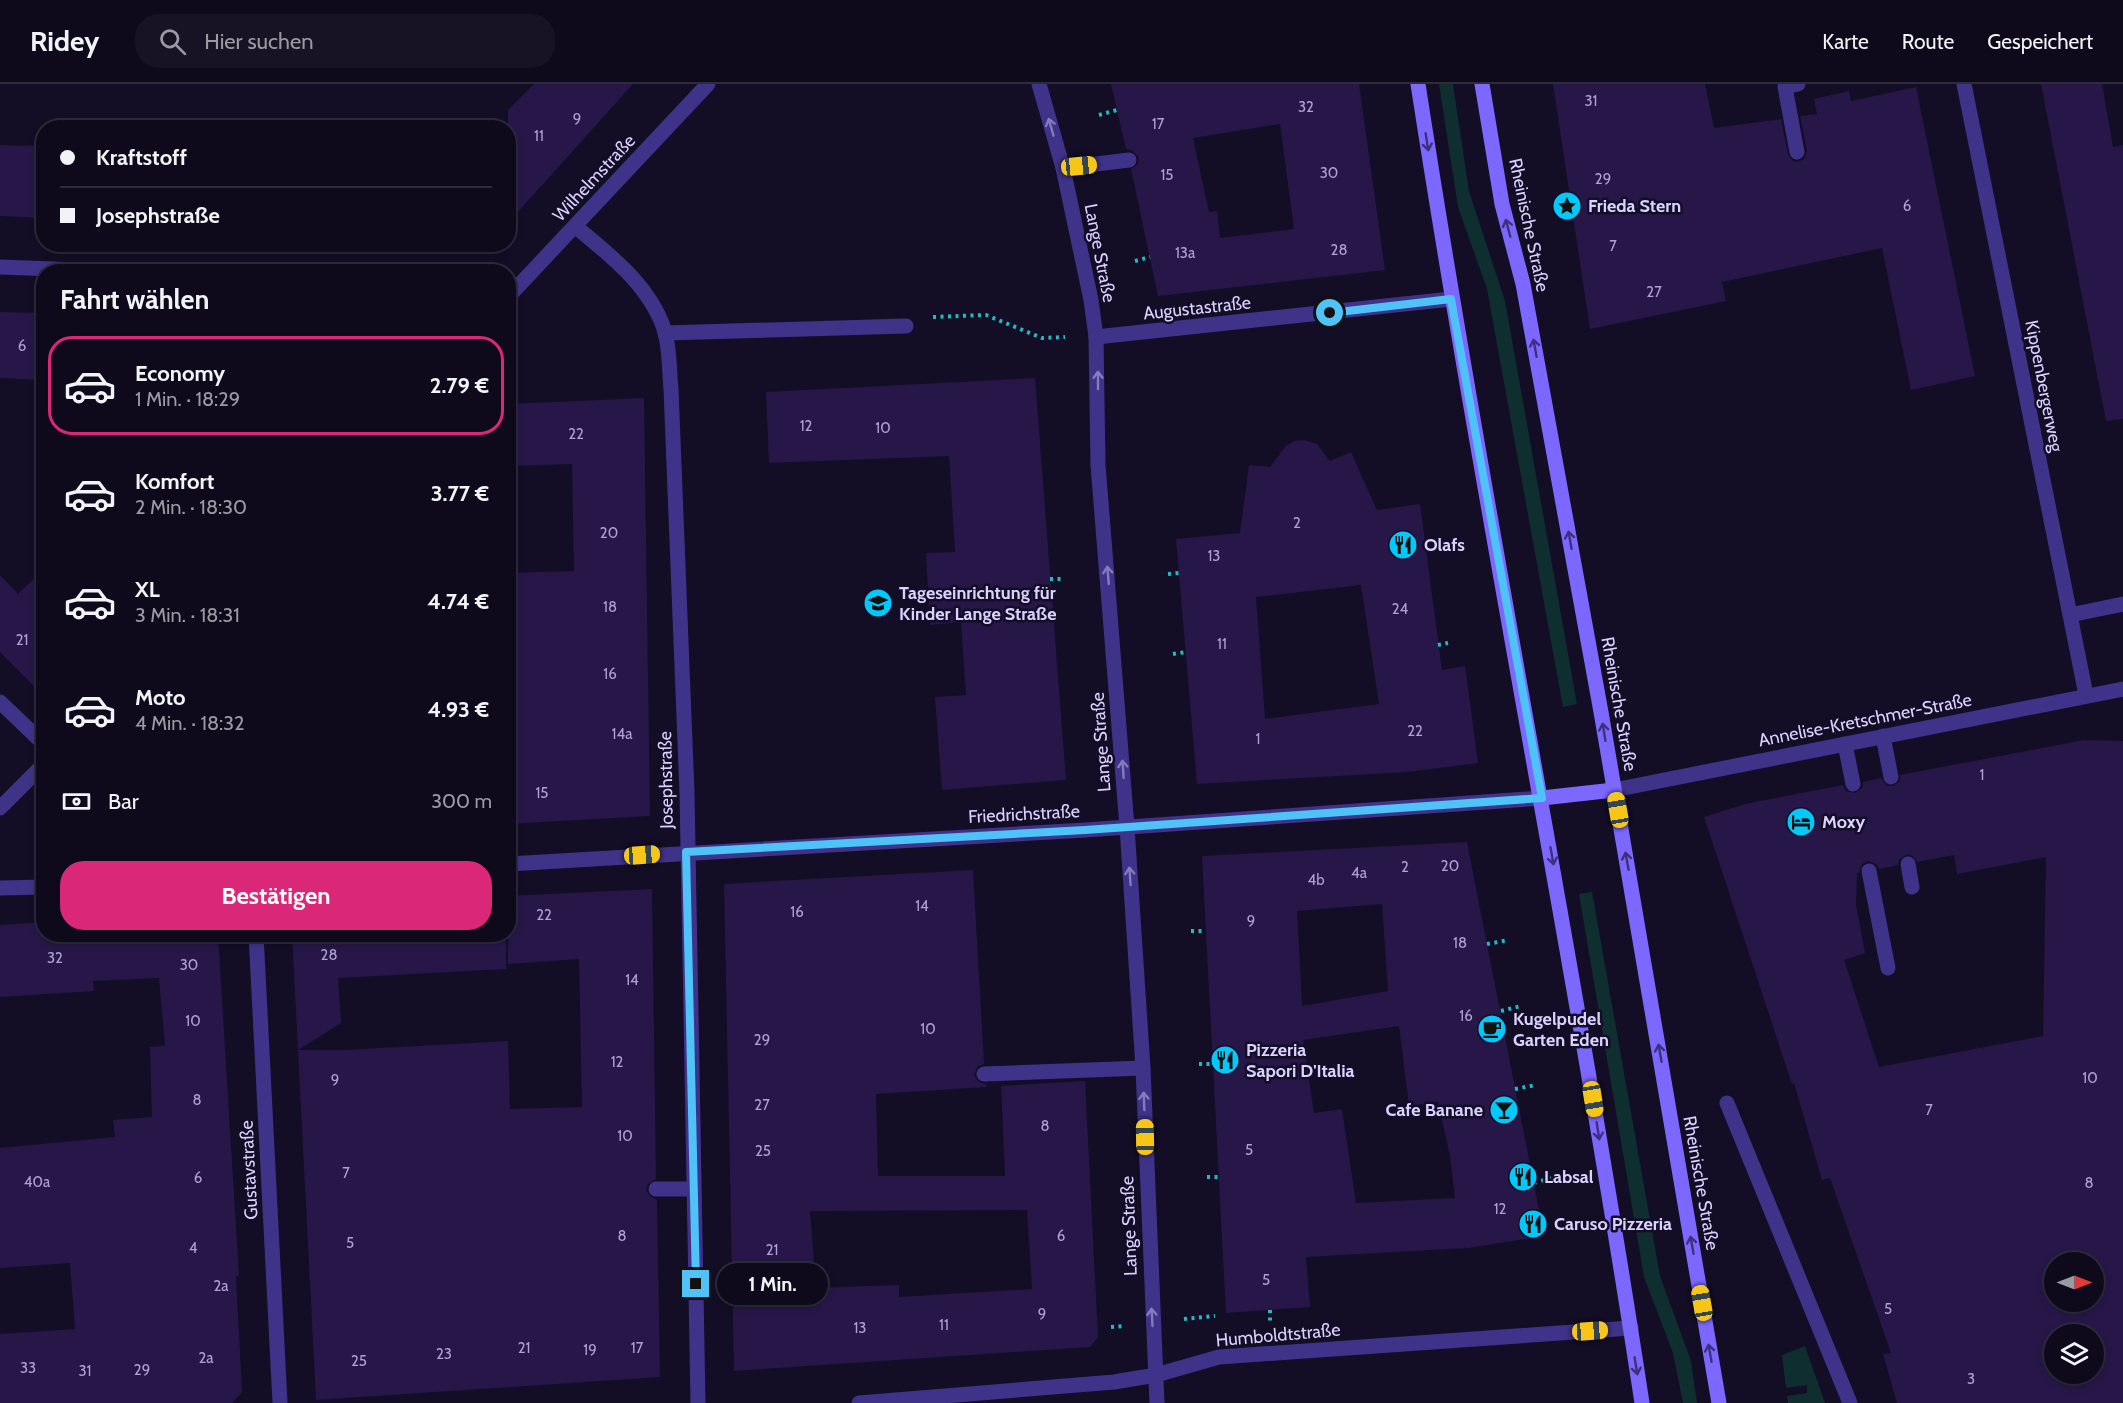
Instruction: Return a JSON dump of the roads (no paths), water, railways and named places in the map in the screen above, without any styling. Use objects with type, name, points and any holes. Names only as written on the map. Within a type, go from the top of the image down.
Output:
[{"type":"main road","points":[[1418,84],[1451,299],[1542,798],[1642,1403]]},
{"type":"main road","name":"Rheinische Straße","points":[[1482,84],[1502,204],[1523,284],[1614,790],[1719,1403]]},
{"type":"main road","points":[[1542,798],[1614,790]]},
{"type":"street","name":"Wilhelmstraße","points":[[516,283],[576,227],[708,84]]},
{"type":"street","name":"Lange Straße","points":[[1039,84],[1063,168],[1091,300],[1096,337],[1098,465],[1127,827],[1143,1068],[1157,1403]]},
{"type":"street","points":[[1797,152],[1785,87],[1798,84]]},
{"type":"street","name":"Kippenbergerweg","points":[[1964,84],[2086,695]]},
{"type":"street","points":[[1063,168],[1129,160]]},
{"type":"street","name":"Josephstraße","points":[[576,227],[606,252],[640,287],[657,313],[665,333],[672,401],[687,793],[686,852],[698,1403]]},
{"type":"street","points":[[0,267],[36,268]]},
{"type":"street","name":"Augustastraße","points":[[1096,337],[1451,299]]},
{"type":"street","points":[[665,333],[906,326]]},
{"type":"street","points":[[2070,615],[2123,604]]},
{"type":"street","name":"Annelise-Kretschmer-Straße","points":[[1614,790],[2123,689]]},
{"type":"street","points":[[0,702],[36,736]]},
{"type":"street","points":[[1883,736],[1891,777]]},
{"type":"street","points":[[1845,744],[1853,784]]},
{"type":"street","points":[[0,808],[36,772]]},
{"type":"street","name":"Friedrichstraße","points":[[516,863],[1127,827],[1542,798]]},
{"type":"street","points":[[1908,864],[1912,887]]},
{"type":"street","points":[[1869,871],[1888,968]]},
{"type":"street","points":[[0,888],[36,887]]},
{"type":"street","name":"Gustavstraße","points":[[256,942],[280,1403]]},
{"type":"street","points":[[984,1074],[1143,1068]]},
{"type":"street","points":[[1727,1103],[1850,1403]]},
{"type":"street","points":[[656,1189],[693,1189]]},
{"type":"street","name":"Humboldtstraße","points":[[859,1403],[955,1399],[1114,1382],[1155,1375],[1219,1357],[1630,1328]]},
{"type":"place","name":"Frieda Stern","points":[[1567,206]]},
{"type":"place","name":"Olafs","points":[[1403,545]]},
{"type":"place","name":"Tageseinrichtung für Kinder Lange Straße","points":[[878,603]]},
{"type":"place","name":"Moxy","points":[[1801,822]]},
{"type":"place","name":"Kugelpudel Garten Eden","points":[[1492,1029]]},
{"type":"place","name":"Pizzeria Sapori D'Italia","points":[[1225,1060]]},
{"type":"place","name":"Cafe Banane","points":[[1504,1110]]},
{"type":"place","name":"Labsal","points":[[1523,1177]]},
{"type":"place","name":"Caruso Pizzeria","points":[[1533,1224]]}]
